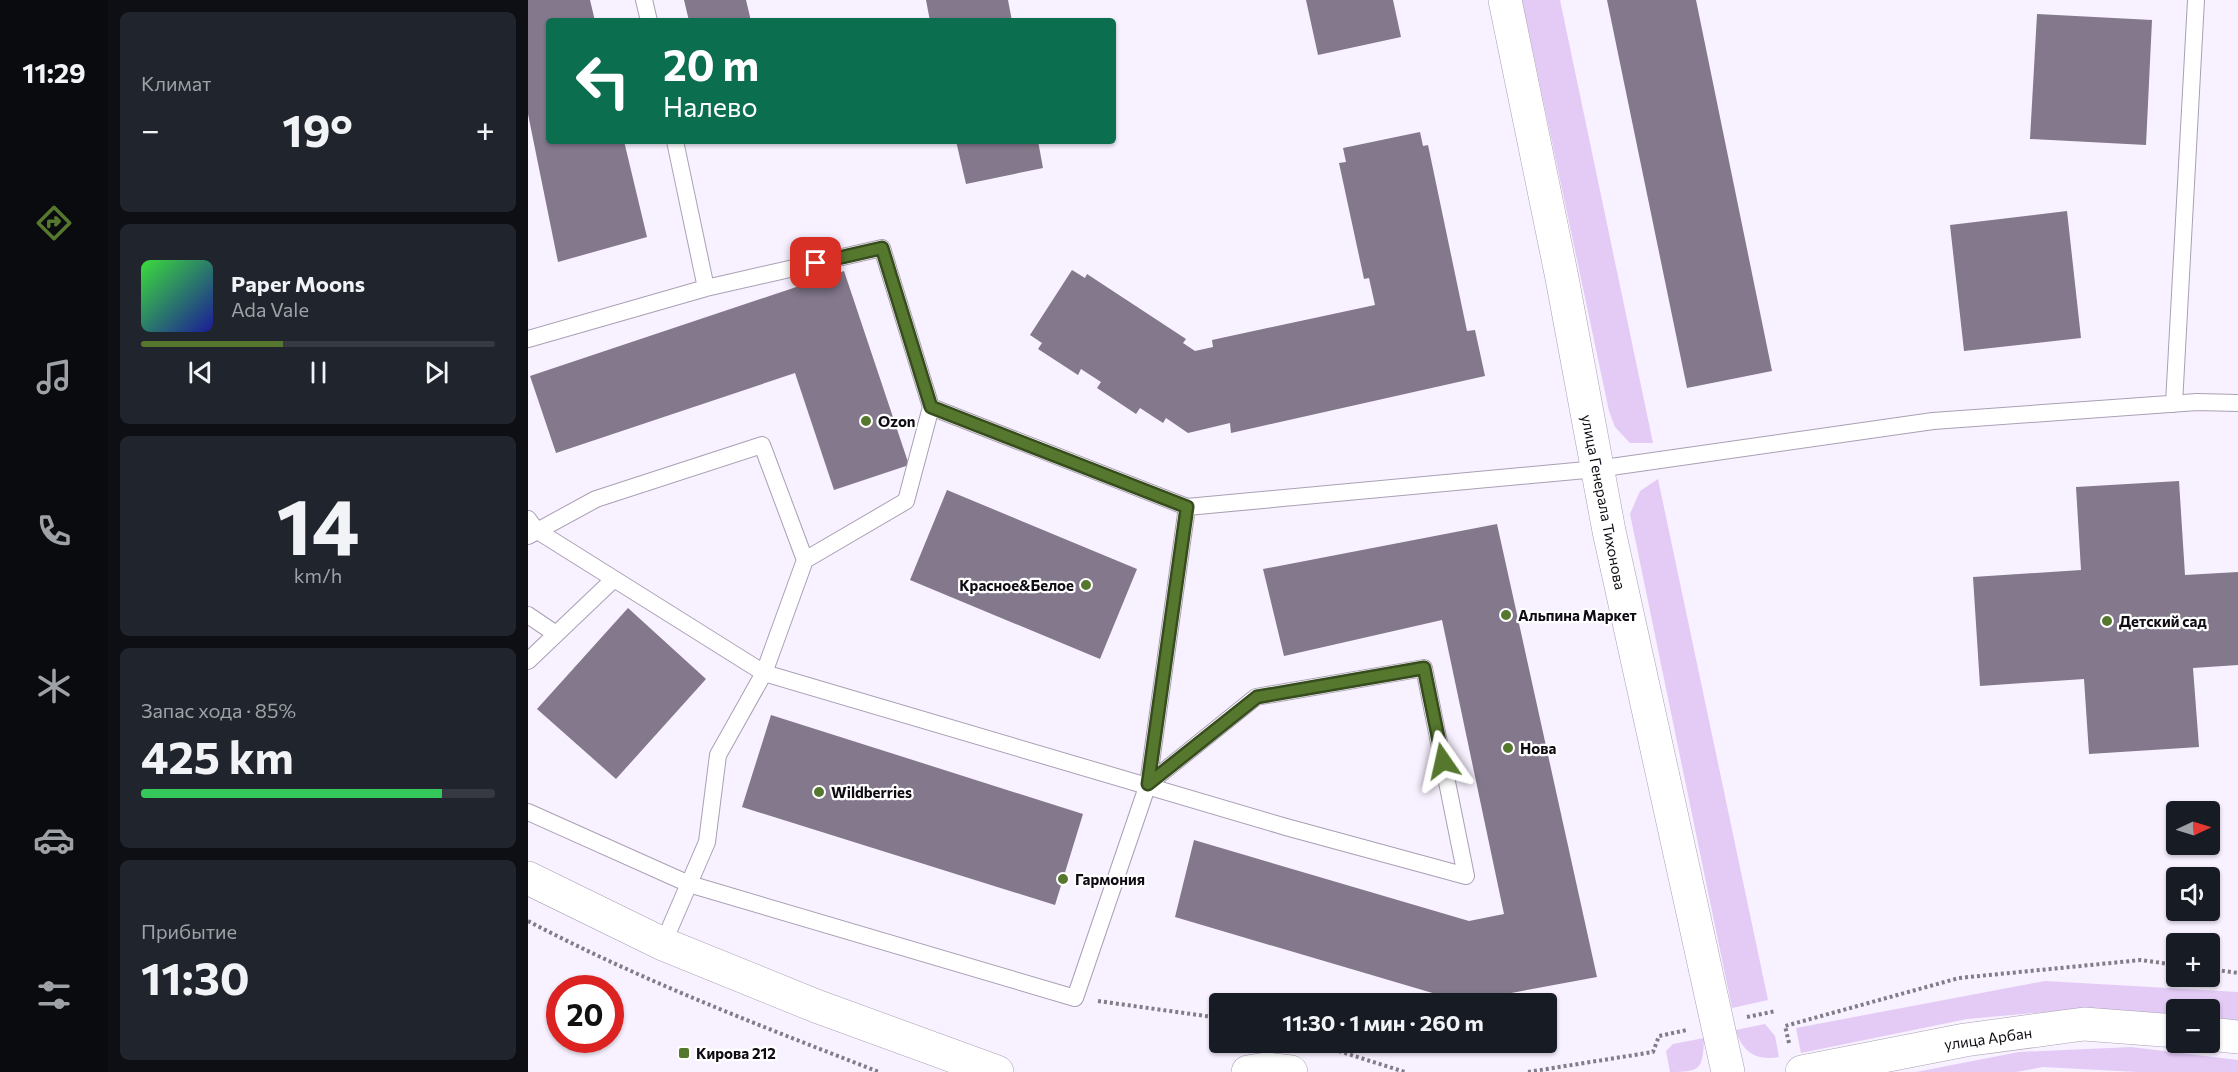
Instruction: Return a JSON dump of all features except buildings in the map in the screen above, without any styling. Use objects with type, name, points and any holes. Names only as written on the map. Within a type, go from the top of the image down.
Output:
[{"type":"street","name":"улица Генерала Тихонова","points":[[1505,0],[1562,278],[1597,469],[1728,1072]]},
{"type":"street","points":[[528,878],[663,944],[816,1006],[997,1072]]},
{"type":"street","name":"улица Арбан","points":[[1796,1060],[2085,1024],[2166,1030]]},
{"type":"street","points":[[2220,1035],[2238,1037]]},
{"type":"street","points":[[1248,1072],[1266,1069],[1291,1072]]},
{"type":"lane","points":[[644,0],[648,18]]},
{"type":"lane","points":[[2174,404],[2196,0]]},
{"type":"lane","points":[[676,144],[706,288]]},
{"type":"lane","points":[[528,339],[706,288],[882,248],[931,407],[906,501],[805,560],[764,674],[718,755],[707,842],[663,944]]},
{"type":"lane","points":[[931,407],[1187,507],[1597,469],[1933,421],[2174,404],[2238,403]]},
{"type":"lane","points":[[531,528],[596,499],[762,445],[805,560]]},
{"type":"lane","points":[[528,812],[689,884],[1076,998],[1148,784],[1187,507]]},
{"type":"lane","points":[[531,528],[764,674],[1148,784],[1286,827],[1466,876],[1424,668],[1257,697],[1148,784]]},
{"type":"lane","points":[[528,661],[614,579]]},
{"type":"lane","points":[[528,615],[556,634]]},
{"type":"path","points":[[528,921],[563,940],[766,1028],[879,1072]]},
{"type":"path","points":[[1796,1060],[1785,1026],[1959,978],[2141,960],[2166,964]]},
{"type":"path","points":[[2220,970],[2238,973]]},
{"type":"path","points":[[1076,998],[1209,1016]]},
{"type":"path","points":[[1743,1018],[1776,1011]]},
{"type":"path","points":[[1528,1072],[1653,1052],[1659,1036],[1690,1030]]},
{"type":"path","points":[[1345,1053],[1405,1072]]},
{"type":"shaded area","points":[[1522,0],[1560,0],[1653,443],[1630,443],[1615,427],[1609,411]]},
{"type":"shaded area","points":[[1658,479],[1768,1000],[1732,1008],[1630,514],[1640,491]]},
{"type":"shaded area","points":[[2045,981],[2238,992],[2238,1021],[2220,1020],[2220,999],[2166,999],[2166,1015],[2090,1008],[1967,1019],[1801,1053],[1796,1028]]},
{"type":"shaded area","points":[[1765,1024],[1775,1036],[1779,1057],[1763,1058],[1751,1053],[1742,1044],[1736,1030]]},
{"type":"shaded area","points":[[1704,1038],[1703,1056],[1698,1067],[1688,1071],[1670,1072],[1666,1051],[1673,1044]]},
{"type":"shaded area","points":[[2131,1047],[2238,1060],[2238,1072],[2137,1072],[2043,1067],[2016,1072],[1916,1072],[2019,1052]]},
{"type":"place","name":"Ozon","points":[[866,421]]},
{"type":"place","name":"Красное&Белое","points":[[1086,585]]},
{"type":"place","name":"Альпина Маркет","points":[[1506,615]]},
{"type":"place","name":"Детский сад","points":[[2107,621]]},
{"type":"place","name":"Нова","points":[[1508,748]]},
{"type":"place","name":"Wildberries","points":[[819,792]]},
{"type":"place","name":"Гармония","points":[[1063,879]]},
{"type":"place","name":"Кирова 212","points":[[684,1053]]},
{"type":"route","points":[[816,263],[882,248],[931,407],[1187,507],[1148,784],[1257,697],[1424,668],[1443,761]]}]
